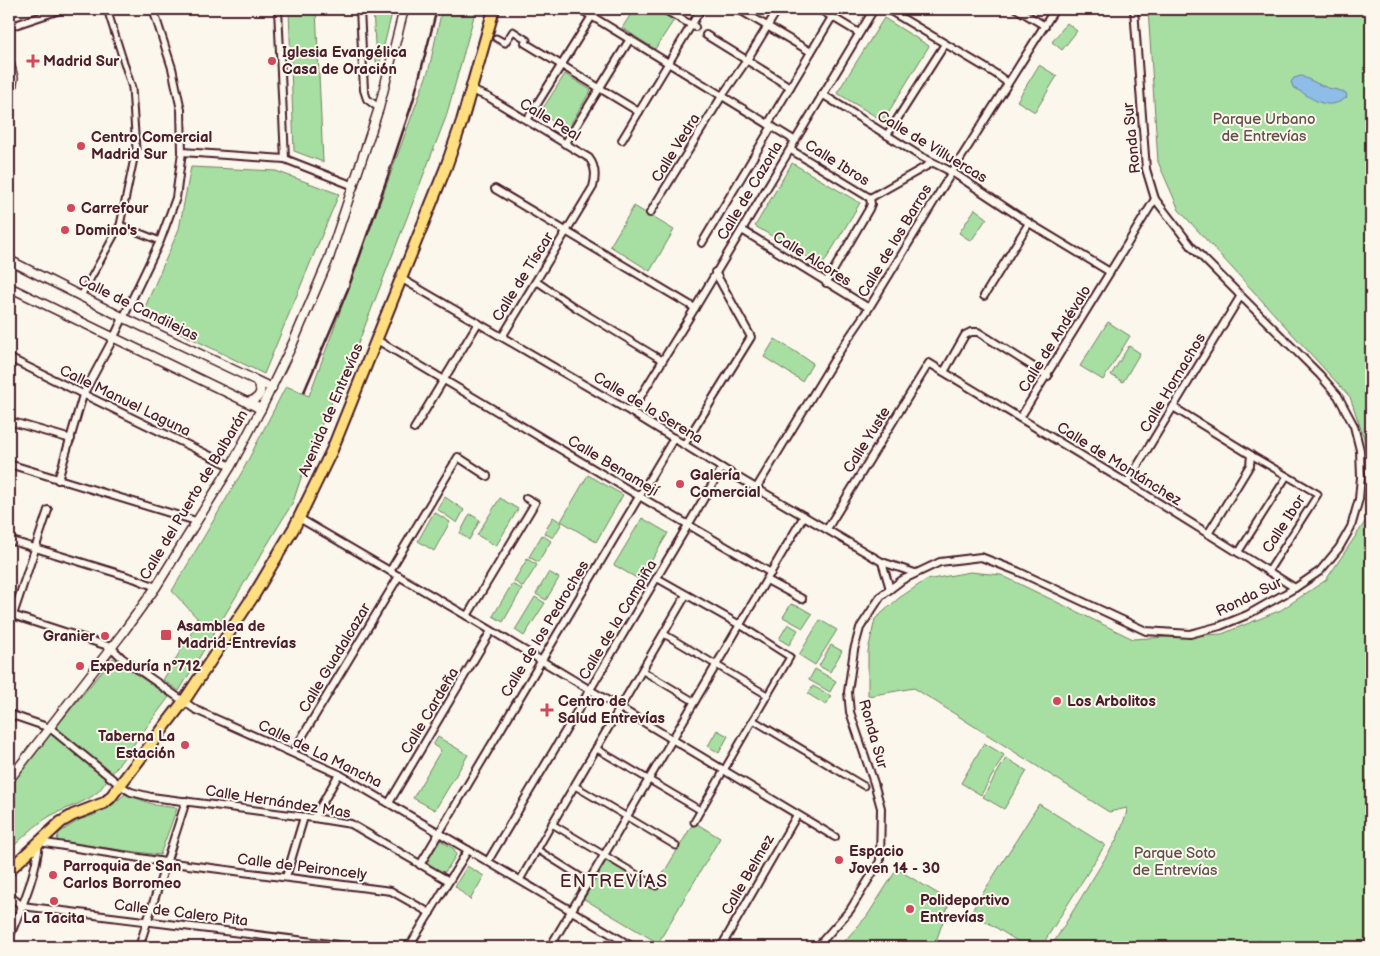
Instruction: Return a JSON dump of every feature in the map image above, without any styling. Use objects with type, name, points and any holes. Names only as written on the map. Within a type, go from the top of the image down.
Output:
[{"type":"main road","name":"Avenida de Entrevías","points":[[39,842],[55,827],[73,815],[104,803],[120,786],[184,701],[254,595],[299,518],[332,450],[446,167],[471,90],[494,9]]},
{"type":"main road","points":[[9,63],[13,78],[9,101]]},
{"type":"main road","points":[[9,870],[39,842]]},
{"type":"street","points":[[9,27],[63,9]]},
{"type":"street","points":[[81,296],[120,225],[136,149],[132,88],[107,9]]},
{"type":"street","points":[[58,480],[83,395],[114,337],[160,241],[176,198],[182,152],[181,110],[172,68],[153,9]]},
{"type":"street","points":[[278,9],[285,159]]},
{"type":"street","points":[[360,9],[364,90],[367,98],[379,108]]},
{"type":"street","name":"Calle del Puerto de Balbarán","points":[[9,780],[156,587],[231,466],[272,388],[328,261],[379,108],[404,9]]},
{"type":"street","points":[[580,9],[794,140]]},
{"type":"street","points":[[663,9],[693,26]]},
{"type":"street","points":[[622,140],[668,62],[693,26],[701,9]]},
{"type":"street","points":[[738,9],[811,52]]},
{"type":"street","name":"Calle Vedra","points":[[650,213],[778,9]]},
{"type":"street","points":[[819,9],[859,33]]},
{"type":"street","name":"Calle de Cazorla","points":[[630,412],[791,150],[794,140],[874,9]]},
{"type":"street","points":[[887,9],[1008,83]]},
{"type":"street","points":[[1018,9],[1045,26]]},
{"type":"street","name":"Calle de los Barros","points":[[757,487],[837,355],[869,308],[1055,9]]},
{"type":"street","name":"Ronda Sur","points":[[817,947],[850,910],[880,861],[881,808],[850,712],[848,692],[854,650],[860,628],[881,596],[902,580],[940,562],[981,557],[1017,571],[1146,631],[1190,634],[1237,620],[1295,588],[1320,571],[1340,548],[1351,527],[1359,499],[1361,482],[1360,450],[1354,426],[1338,396],[1320,375],[1192,247],[1155,199],[1146,169],[1134,9]]},
{"type":"street","points":[[526,120],[592,16]]},
{"type":"street","points":[[702,244],[832,17]]},
{"type":"street","points":[[496,38],[505,44],[514,31],[526,42],[561,65],[639,112]]},
{"type":"street","points":[[706,35],[790,88]]},
{"type":"street","points":[[565,144],[630,39]]},
{"type":"street","points":[[887,135],[945,44]]},
{"type":"street","name":"Calle Peal","points":[[471,90],[488,97],[589,158],[593,163],[595,179],[593,187]]},
{"type":"street","name":"Calle de Villuercas","points":[[822,94],[932,163],[952,172],[1029,223],[1110,272]]},
{"type":"street","name":"Calle Ibros","points":[[791,150],[870,198]]},
{"type":"street","points":[[182,152],[285,159],[354,186]]},
{"type":"street","points":[[826,283],[869,209],[871,204],[870,198],[932,163]]},
{"type":"street","name":"Calle de Tíscar","points":[[502,337],[593,187]]},
{"type":"street","name":"Calle de Tíscar","points":[[495,189],[566,231]]},
{"type":"street","name":"Calle de Andévalo","points":[[1020,418],[1048,376],[1155,199]]},
{"type":"street","points":[[984,296],[1029,223]]},
{"type":"street","points":[[120,225],[160,241]]},
{"type":"street","name":"Calle Alcores","points":[[742,230],[869,308]]},
{"type":"street","points":[[566,231],[695,308]]},
{"type":"street","name":"Calle de Candilejas","points":[[9,260],[122,317],[272,388]]},
{"type":"street","points":[[684,445],[751,337],[716,272]]},
{"type":"street","name":"Calle de la Serena","points":[[402,279],[882,562],[915,573]]},
{"type":"street","points":[[536,282],[662,360]]},
{"type":"street","points":[[9,287],[261,409]]},
{"type":"street","name":"Calle Hornachos","points":[[1127,483],[1240,297]]},
{"type":"street","points":[[414,429],[478,323]]},
{"type":"street","points":[[944,372],[964,335],[978,332],[1048,376]]},
{"type":"street","name":"Calle Benamejí","points":[[377,340],[771,573]]},
{"type":"street","name":"Calle Manuel Laguna","points":[[9,358],[231,466]]},
{"type":"street","name":"Calle de Montánchez","points":[[929,363],[1295,588]]},
{"type":"street","name":"Calle Yuste","points":[[827,529],[929,363]]},
{"type":"street","points":[[247,402],[256,399],[260,394],[261,388],[255,380]]},
{"type":"street","name":"Calle Ibor","points":[[1173,407],[1318,494],[1268,572]]},
{"type":"street","points":[[9,420],[71,439]]},
{"type":"street","name":"Calle de los Pedroches","points":[[420,864],[674,438]]},
{"type":"street","points":[[1208,534],[1250,465],[1251,455]]},
{"type":"street","points":[[390,571],[458,456],[487,476]]},
{"type":"street","points":[[9,464],[196,521]]},
{"type":"street","name":"Calle de la Campiña","points":[[488,861],[722,468]]},
{"type":"street","name":"Calle Ibor","points":[[1238,553],[1287,476]]},
{"type":"street","points":[[467,616],[535,503],[526,498]]},
{"type":"street","points":[[48,510],[36,549],[11,615],[111,647]]},
{"type":"street","points":[[550,947],[804,516]]},
{"type":"street","points":[[299,518],[467,616],[835,838]]},
{"type":"street","points":[[9,540],[136,579],[156,587]]},
{"type":"street","points":[[882,562],[890,589]]},
{"type":"street","name":"Calle Guadalcazar","points":[[293,752],[399,576]]},
{"type":"street","points":[[657,578],[740,625],[790,657],[694,822]]},
{"type":"street","points":[[767,580],[802,599]]},
{"type":"street","points":[[520,880],[686,595]]},
{"type":"street","name":"Calle Cardeña","points":[[389,803],[491,631]]},
{"type":"street","points":[[664,634],[767,695]]},
{"type":"street","name":"Calle de La Mancha","points":[[111,647],[122,658],[196,710],[339,774],[628,946]]},
{"type":"street","points":[[642,672],[695,702]]},
{"type":"street","points":[[9,714],[50,728]]},
{"type":"street","points":[[753,720],[864,786]]},
{"type":"street","name":"Calle Hernández Mas","points":[[50,728],[120,786],[140,795],[351,824],[449,881]]},
{"type":"street","points":[[597,749],[700,810]]},
{"type":"street","points":[[314,818],[339,774]]},
{"type":"street","points":[[575,786],[676,846]]},
{"type":"street","points":[[139,947],[186,801]]},
{"type":"street","name":"Calle Belmez","points":[[721,947],[798,815]]},
{"type":"street","points":[[286,877],[304,817]]},
{"type":"street","points":[[552,824],[656,886]]},
{"type":"street","points":[[9,938],[37,864],[39,842]]},
{"type":"street","name":"Calle de Peironcely","points":[[39,842],[166,862],[391,891],[430,913]]},
{"type":"street","points":[[409,947],[468,850]]},
{"type":"street","points":[[538,850],[589,882]]},
{"type":"street","points":[[9,894],[22,906]]},
{"type":"street","name":"Calle de Calero Pita","points":[[22,906],[354,947]]},
{"type":"green space","points":[[289,9],[316,9],[323,162],[294,151]]},
{"type":"green space","points":[[373,9],[393,9],[380,62],[376,62]]},
{"type":"green space","points":[[442,9],[476,9],[446,117],[356,349],[311,448],[293,502],[179,691],[163,680],[199,620],[172,591],[242,472],[286,386],[309,396],[429,69]]},
{"type":"green space","points":[[634,9],[656,9],[674,20],[655,49],[622,28]]},
{"type":"green space","name":"Parque Urbano de Entrevías","points":[[1148,9],[1371,9],[1371,947],[1270,947],[1259,940],[1254,947],[1051,947],[1117,839],[1127,808],[1109,812],[914,688],[868,696],[868,651],[875,619],[899,598],[926,580],[970,572],[1001,575],[1133,639],[1222,634],[1281,610],[1326,580],[1369,516],[1370,467],[1364,438],[1350,397],[1179,210],[1158,162]]},
{"type":"green space","points":[[884,18],[929,46],[883,121],[837,93]]},
{"type":"green space","points":[[1067,23],[1077,31],[1062,50],[1052,42]]},
{"type":"green space","points":[[1039,65],[1057,76],[1035,112],[1017,101]]},
{"type":"green space","points":[[565,74],[591,90],[567,130],[540,113]]},
{"type":"green space","points":[[792,163],[860,203],[822,266],[755,226]]},
{"type":"green space","points":[[191,167],[276,171],[339,194],[264,374],[142,314],[179,229]]},
{"type":"green space","points":[[634,206],[674,230],[650,271],[610,246]]},
{"type":"green space","points":[[975,209],[987,218],[971,241],[959,233]]},
{"type":"green space","points":[[1108,322],[1130,336],[1103,380],[1080,366]]},
{"type":"green space","points":[[775,339],[813,363],[802,381],[764,357]]},
{"type":"green space","points":[[1129,346],[1140,353],[1123,382],[1111,375]]},
{"type":"green space","points":[[588,475],[623,495],[596,542],[561,521]]},
{"type":"green space","points":[[445,497],[464,510],[457,523],[437,509]]},
{"type":"green space","points":[[500,498],[518,509],[496,546],[477,535]]},
{"type":"green space","points":[[434,512],[450,522],[434,551],[418,541]]},
{"type":"green space","points":[[470,514],[480,520],[469,540],[460,533]]},
{"type":"green space","points":[[553,517],[562,523],[553,538],[544,533]]},
{"type":"green space","points":[[642,518],[668,533],[640,580],[614,565]]},
{"type":"green space","points":[[542,535],[551,541],[538,562],[529,557]]},
{"type":"green space","points":[[527,559],[537,565],[523,587],[514,581]]},
{"type":"green space","points":[[549,572],[559,578],[546,600],[536,594]]},
{"type":"green space","points":[[512,584],[522,589],[503,622],[493,616]]},
{"type":"green space","points":[[535,597],[545,603],[524,636],[515,630]]},
{"type":"green space","points":[[791,604],[812,614],[803,628],[783,617]]},
{"type":"green space","points":[[820,620],[837,630],[815,665],[799,655]]},
{"type":"green space","points":[[788,624],[798,630],[789,645],[779,639]]},
{"type":"green space","points":[[831,645],[842,651],[830,672],[819,666]]},
{"type":"green space","points":[[113,658],[169,697],[99,791],[44,820],[28,832],[9,851],[9,784]]},
{"type":"green space","points":[[815,669],[836,681],[830,692],[809,680]]},
{"type":"green space","points":[[813,686],[831,696],[826,705],[808,694]]},
{"type":"green space","points":[[717,730],[728,736],[719,753],[708,746]]},
{"type":"green space","points":[[438,737],[468,755],[435,810],[413,798],[441,750],[433,745]]},
{"type":"green space","points":[[984,743],[1004,755],[981,795],[961,783]]},
{"type":"green space","points":[[1006,758],[1027,771],[1004,809],[983,797]]},
{"type":"green space","points":[[125,794],[155,805],[177,808],[160,855],[59,842],[57,840],[59,833],[79,820],[94,815],[112,805]]},
{"type":"green space","points":[[1039,804],[1105,845],[1041,947],[1027,947],[971,912]]},
{"type":"green space","points":[[694,822],[720,838],[658,943],[584,899],[606,861],[654,889]]},
{"type":"green space","points":[[440,840],[454,849],[456,855],[446,871],[441,872],[426,863],[425,859],[437,841]]},
{"type":"green space","points":[[467,866],[484,876],[470,900],[455,886]]},
{"type":"green space","name":"Polideportivo Entrevías","points":[[897,869],[950,901],[934,947],[839,947],[867,916]]},
{"type":"water","points":[[1301,76],[1346,93],[1347,97],[1342,101],[1331,104],[1316,101],[1293,87],[1291,82],[1294,78]]},
{"type":"tunnel","points":[[695,27],[706,35]]},
{"type":"railway","points":[[304,392],[348,289],[388,176],[413,101],[437,9]]},
{"type":"place","name":"Madrid Sur","points":[[33,61]]},
{"type":"place","name":"Iglesia Evangélica Casa de Oración","points":[[272,61]]},
{"type":"place","name":"Centro Comercial Madrid Sur","points":[[81,146]]},
{"type":"place","name":"Carrefour","points":[[71,208]]},
{"type":"place","name":"Domino's","points":[[65,230]]},
{"type":"place","name":"Galería Comercial","points":[[680,484]]},
{"type":"place","name":"Asamblea de Madrid-Entrevías","points":[[166,635]]},
{"type":"place","name":"Granier","points":[[105,636]]},
{"type":"place","name":"Expeduría nº712","points":[[80,666]]},
{"type":"place","name":"Los Arbolitos","points":[[1057,701]]},
{"type":"place","name":"Centro de Salud Entrevías","points":[[547,710]]},
{"type":"place","name":"Taberna La Estación","points":[[185,745]]},
{"type":"place","name":"Espacio Joven 14 - 30","points":[[839,860]]},
{"type":"place","name":"Parroquia de San Carlos Borromeo","points":[[53,875]]},
{"type":"place","name":"La Tacita","points":[[54,901]]},
{"type":"place","name":"Polideportivo Entrevías","points":[[910,909]]},
{"type":"district","name":"ENTREVÍAS","points":[[614,881]]},
{"type":"park label","name":"Parque Soto de Entrevías","points":[[1175,862]]}]
